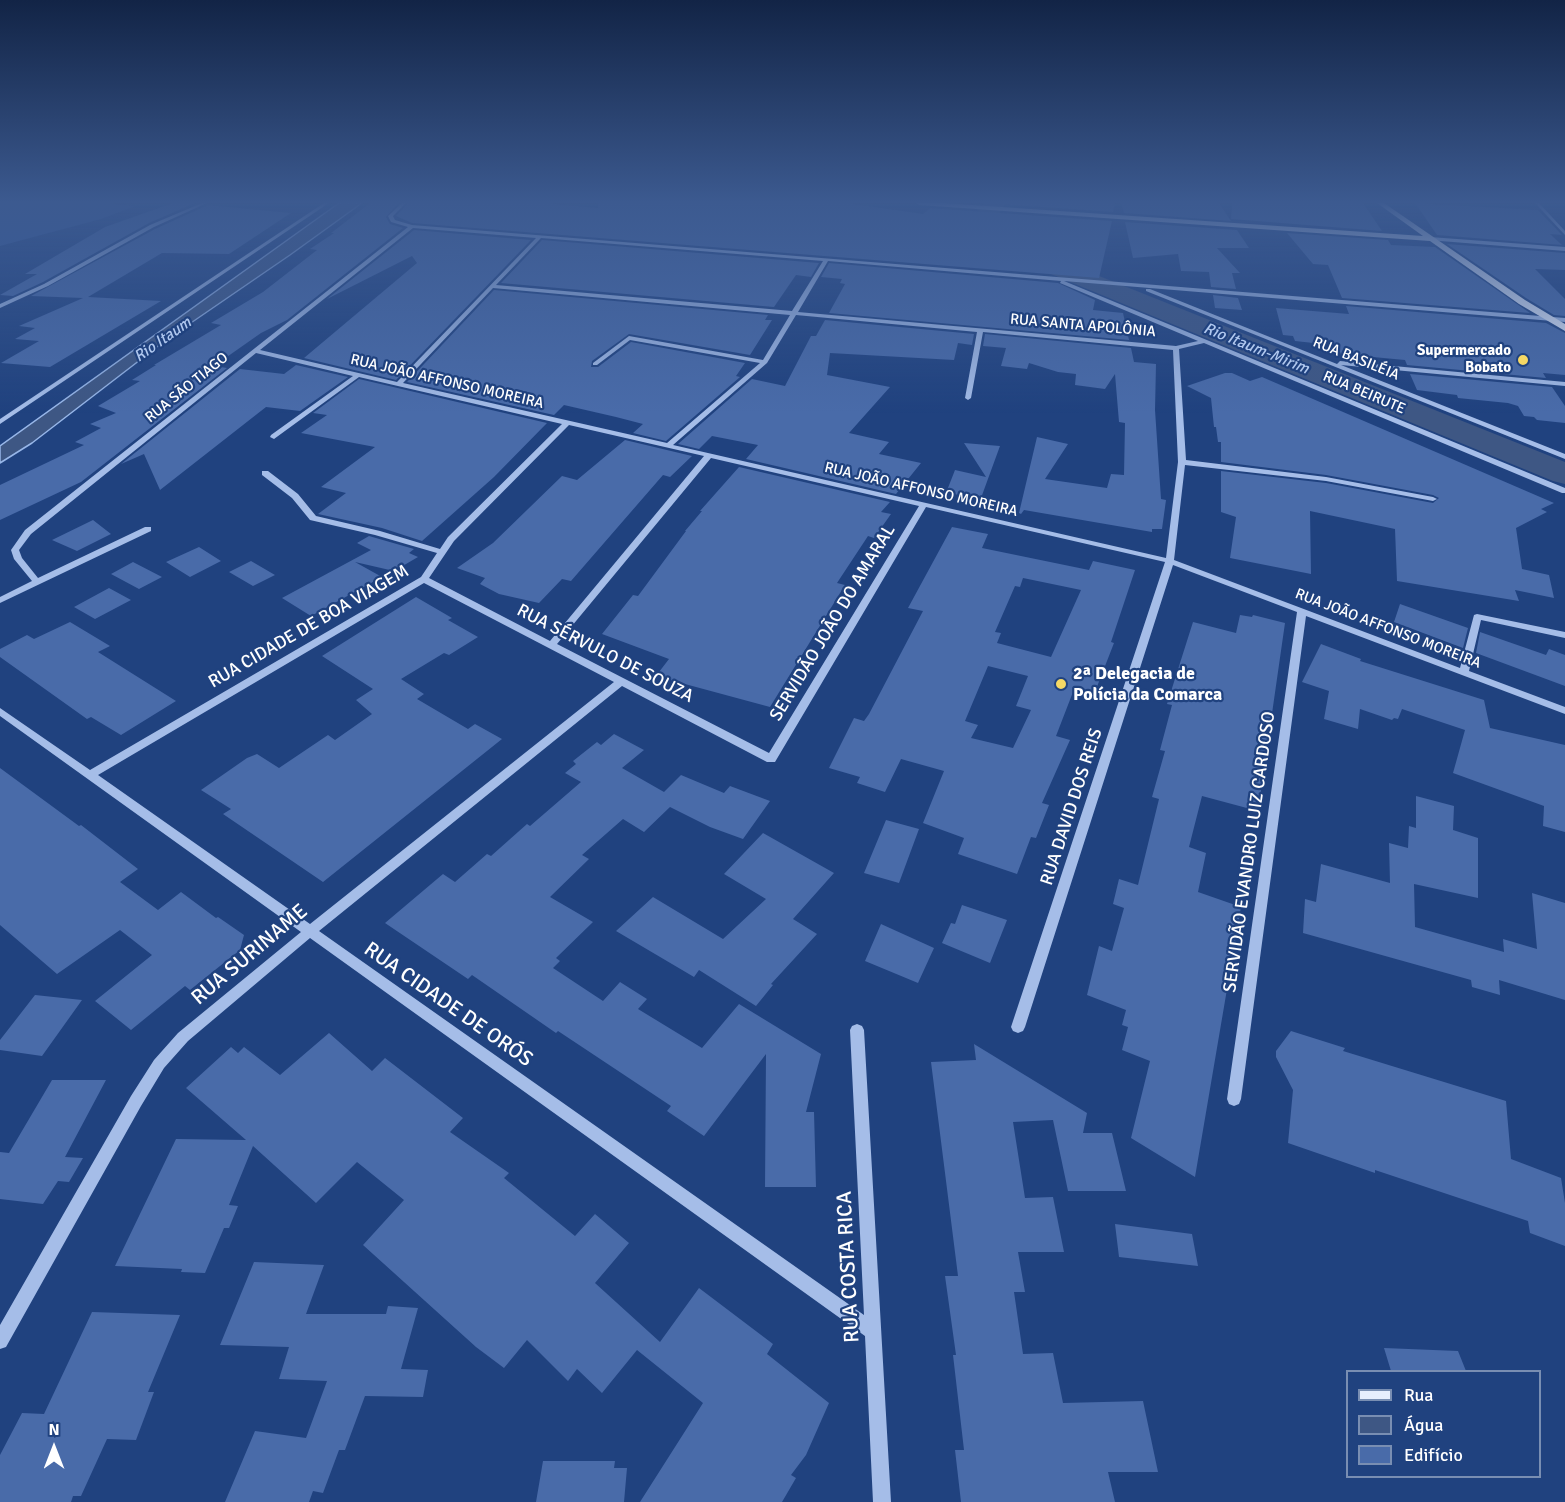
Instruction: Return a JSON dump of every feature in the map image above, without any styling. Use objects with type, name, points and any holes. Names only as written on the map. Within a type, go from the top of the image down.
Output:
[{"type":"main road","points":[[1481,273],[1565,328]]},
{"type":"street","points":[[0,306],[67,273]]},
{"type":"street","points":[[0,422],[222,273]]},
{"type":"street","name":"RUA SÃO TIAGO","points":[[37,582],[18,559],[15,550],[28,532],[352,273]]},
{"type":"street","points":[[398,384],[504,273]]},
{"type":"street","points":[[668,446],[765,362],[819,273]]},
{"type":"street","points":[[983,273],[1565,320]]},
{"type":"street","name":"RUA BEIRUTE","points":[[1054,279],[1565,491]]},
{"type":"street","name":"RUA BASILÉIA","points":[[1134,285],[1565,457]]},
{"type":"street","name":"RUA SANTA APOLÔNIA","points":[[492,286],[1176,348],[1205,341]]},
{"type":"street","points":[[968,398],[980,330]]},
{"type":"street","points":[[595,364],[629,338],[765,362]]},
{"type":"street","name":"RUA DAVID DOS REIS","points":[[1018,1027],[1170,561],[1182,462],[1176,348]]},
{"type":"street","name":"RUA JOÃO AFFONSO MOREIRA","points":[[254,351],[1170,561],[1565,711]]},
{"type":"street","points":[[1328,362],[1565,384]]},
{"type":"street","points":[[274,437],[358,375]]},
{"type":"street","name":"RUA CIDADE DE BOA VIAGEM","points":[[90,775],[424,579],[441,552],[567,423]]},
{"type":"street","points":[[552,645],[709,455]]},
{"type":"street","points":[[1182,462],[1344,481],[1433,499]]},
{"type":"street","points":[[265,473],[295,496],[314,518],[377,533],[441,552]]},
{"type":"street","name":"SERVIDÃO JOÃO DO AMARAL","points":[[771,759],[924,504]]},
{"type":"street","points":[[0,600],[148,530]]},
{"type":"street","name":"RUA SÉRVULO DE SOUZA","points":[[424,579],[771,759]]},
{"type":"street","name":"SERVIDÃO EVANDRO LUIZ CARDOSO","points":[[1234,1099],[1302,610]]},
{"type":"street","points":[[1464,672],[1477,617],[1565,635]]},
{"type":"street","name":"RUA SURINAME","points":[[0,1341],[159,1064],[183,1037],[309,932],[621,681]]},
{"type":"street","name":"RUA CIDADE DE ORÓS","points":[[0,711],[873,1332]]},
{"type":"street","name":"RUA COSTA RICA","points":[[858,1030],[882,1502]]},
{"type":"water","name":"Rio Itaum","points":[[241,273],[264,273],[166,340],[32,443],[0,463],[0,446]]},
{"type":"building","points":[[59,273],[13,296],[0,295],[37,274],[25,274]]},
{"type":"building","points":[[73,273],[128,273],[88,297],[161,301],[50,367],[1,363],[39,341],[15,339],[35,328],[19,326],[83,298],[31,296]]},
{"type":"building","points":[[287,273],[346,273],[287,320],[261,333],[214,366],[227,368],[81,482],[0,520],[0,485],[84,445],[75,442],[101,428],[90,424],[116,413],[98,406],[140,381],[132,380],[156,365],[154,365],[221,325],[211,323],[263,292]]},
{"type":"building","points":[[360,273],[378,273],[327,299]]},
{"type":"building","points":[[405,273],[499,273],[396,380],[304,358]]},
{"type":"building","points":[[510,273],[813,273],[811,277],[796,275],[774,307],[501,283]]},
{"type":"building","points":[[823,273],[945,273],[1058,283],[1095,300],[1093,310],[1123,313],[1129,340],[829,313],[845,284],[840,283],[842,279],[821,277]]},
{"type":"building","points":[[1038,273],[1100,273],[1099,278]]},
{"type":"building","points":[[1209,273],[1232,273],[1236,289],[1211,287]]},
{"type":"building","points":[[1331,273],[1473,273],[1530,313],[1342,298]]},
{"type":"building","points":[[1490,273],[1539,273],[1565,299],[1565,316],[1554,315]]},
{"type":"building","points":[[494,290],[768,315],[765,320],[772,320],[750,355],[629,334],[592,361],[591,367],[598,367],[631,342],[745,363],[736,376],[740,377],[666,441],[633,433],[643,424],[564,405],[554,415],[407,382]]},
{"type":"building","points":[[1213,295],[1238,298],[1242,310],[1215,308]]},
{"type":"building","points":[[1346,306],[1546,323],[1565,333],[1565,375],[1543,373],[1546,378],[1407,365],[1405,360],[1341,354],[1338,347],[1332,345],[1295,341],[1293,336],[1283,335],[1276,308],[1349,314]]},
{"type":"building","points":[[825,320],[974,334],[972,345],[958,343],[954,360],[830,353],[827,375],[890,387],[849,433],[889,442],[879,454],[921,463],[896,494],[746,459],[758,445],[712,436],[699,449],[678,444],[752,379],[785,386],[811,336],[816,336]]},
{"type":"building","points":[[985,334],[1131,348],[1134,362],[1156,364],[1155,410],[1161,499],[1166,500],[1162,529],[1152,529],[1152,532],[1024,510],[1021,514],[1019,513],[1037,437],[1068,444],[1045,479],[1107,488],[1111,474],[1124,475],[1125,423],[1119,422],[1115,374],[1105,389],[1075,385],[1076,374],[1058,372],[1029,363],[1027,369],[1001,366],[1006,348],[983,346]]},
{"type":"building","points":[[296,365],[348,377],[300,411],[266,407],[160,490],[144,454],[121,464],[240,369],[284,374]]},
{"type":"building","points":[[1225,373],[1232,373],[1250,381],[1262,377],[1554,503],[1541,509],[1547,512],[1516,528],[1522,569],[1549,575],[1554,598],[1515,590],[1519,601],[1397,581],[1395,529],[1310,511],[1311,574],[1230,558],[1236,517],[1221,512],[1221,471],[1326,483],[1433,503],[1439,498],[1326,475],[1221,462],[1221,442],[1218,442],[1216,427],[1214,427],[1211,398],[1187,386]]},
{"type":"building","points":[[1410,374],[1552,387],[1565,406],[1565,423],[1524,416],[1518,406],[1508,403],[1458,398],[1457,395],[1417,390]]},
{"type":"building","points":[[359,379],[547,423],[494,477],[422,541],[382,528],[318,514],[346,493],[321,487],[375,447],[301,433],[327,415],[313,413]]},
{"type":"building","points":[[625,440],[692,456],[670,477],[663,475],[571,581],[562,579],[539,603],[499,594],[480,584],[485,578],[457,568],[493,543],[562,476],[577,480]]},
{"type":"building","points":[[964,443],[1000,446],[981,498],[946,493],[955,470],[986,477]]},
{"type":"building","points":[[739,467],[890,502],[881,512],[891,514],[874,538],[868,536],[837,583],[845,585],[770,707],[659,677],[662,673],[659,672],[669,659],[602,634],[633,595],[638,596],[702,511],[700,511]]},
{"type":"building","points":[[93,520],[111,534],[77,551],[52,540]]},
{"type":"building","points":[[952,527],[988,534],[982,548],[1089,570],[1093,561],[1135,570],[1111,642],[1114,643],[1093,697],[1073,692],[1056,736],[1070,740],[1042,803],[1049,805],[1036,838],[1031,837],[1017,874],[958,854],[964,838],[923,823],[944,771],[901,759],[885,792],[857,783],[860,777],[829,768],[854,718],[864,721],[869,714],[923,611],[908,608]],"holes":[[[1023,578],[1081,590],[1051,657],[997,643],[1001,633],[995,632],[1015,586],[1020,587]],[[988,666],[1028,676],[1016,706],[1031,710],[1013,748],[971,738],[978,725],[965,721]]]},
{"type":"building","points":[[369,536],[414,549],[409,553],[418,557],[394,571],[355,562],[382,577],[311,616],[282,598],[371,550],[357,543]]},
{"type":"building","points":[[199,547],[221,561],[190,577],[166,562]]},
{"type":"building","points":[[251,561],[275,575],[253,586],[229,572]]},
{"type":"building","points":[[133,562],[162,577],[139,589],[111,574]]},
{"type":"building","points":[[109,588],[131,600],[95,619],[74,607]]},
{"type":"building","points":[[416,597],[452,618],[448,620],[478,637],[449,655],[444,653],[401,679],[424,694],[417,699],[468,729],[475,724],[502,739],[323,882],[223,814],[231,809],[201,790],[247,758],[257,754],[279,768],[328,735],[335,740],[372,714],[356,700],[373,689],[322,656]]},
{"type":"building","points":[[1400,604],[1468,628],[1463,648],[1394,622]]},
{"type":"building","points":[[1240,615],[1252,617],[1253,615],[1285,623],[1258,811],[1202,796],[1189,847],[1206,853],[1198,892],[1241,907],[1195,1177],[1131,1138],[1150,1061],[1122,1050],[1128,1027],[1122,1025],[1126,1010],[1087,995],[1099,946],[1112,951],[1124,908],[1113,904],[1119,879],[1138,885],[1159,799],[1152,797],[1165,751],[1160,750],[1172,705],[1167,704],[1193,622],[1236,633]]},
{"type":"building","points":[[70,622],[110,646],[98,652],[176,701],[121,735],[91,717],[87,719],[0,657],[0,649],[27,635],[34,639]]},
{"type":"building","points":[[1480,632],[1546,655],[1549,649],[1565,655],[1565,686],[1476,653]]},
{"type":"building","points":[[1321,644],[1361,659],[1360,661],[1484,700],[1490,728],[1565,745],[1565,832],[1543,826],[1544,806],[1453,773],[1465,730],[1402,709],[1398,719],[1392,720],[1360,709],[1358,729],[1324,719],[1329,691],[1302,682]]},
{"type":"building","points":[[614,734],[644,750],[622,768],[664,792],[681,775],[724,793],[730,786],[770,801],[743,839],[710,827],[670,807],[644,832],[623,819],[582,855],[589,859],[550,897],[593,922],[556,958],[560,961],[553,968],[603,1001],[620,982],[647,999],[638,1009],[702,1048],[739,1004],[821,1054],[806,1112],[814,1112],[816,1187],[765,1187],[766,1054],[704,1136],[667,1111],[671,1106],[558,1031],[556,1033],[472,975],[468,979],[385,923],[443,874],[455,882],[487,854],[491,856],[527,824],[530,826],[581,782],[565,773],[576,764],[573,761],[597,742],[601,745]]},
{"type":"building","points":[[0,768],[79,826],[81,825],[138,869],[120,882],[158,910],[181,892],[244,935],[240,950],[190,990],[185,986],[131,1030],[95,1001],[152,955],[120,930],[57,974],[0,925]]},
{"type":"building","points":[[1416,796],[1454,806],[1453,830],[1478,838],[1478,898],[1414,884],[1415,927],[1504,952],[1503,939],[1537,949],[1532,893],[1565,903],[1565,1000],[1499,980],[1500,995],[1472,987],[1471,980],[1303,933],[1305,899],[1316,902],[1321,864],[1390,883],[1389,843],[1408,848],[1409,826],[1416,828]]},
{"type":"building","points":[[886,820],[919,829],[899,883],[864,873]]},
{"type":"building","points":[[763,833],[834,873],[793,919],[817,934],[771,984],[773,985],[756,1006],[699,970],[694,977],[616,931],[653,897],[723,939],[766,899],[724,874]]},
{"type":"building","points":[[962,905],[1007,920],[990,963],[942,943],[951,923],[955,924]]},
{"type":"building","points":[[881,924],[934,948],[918,983],[865,961]]},
{"type":"building","points":[[35,995],[82,1000],[42,1056],[0,1050],[0,1040]]},
{"type":"building","points":[[1291,1031],[1345,1048],[1343,1051],[1506,1101],[1511,1159],[1561,1178],[1565,1203],[1565,1246],[1530,1233],[1528,1221],[1288,1143],[1293,1090],[1276,1057],[1276,1051]]},
{"type":"building","points":[[329,1033],[372,1071],[385,1058],[463,1118],[450,1132],[509,1173],[504,1178],[575,1236],[595,1214],[629,1243],[595,1283],[660,1342],[699,1288],[773,1344],[767,1354],[829,1403],[806,1455],[791,1475],[796,1478],[782,1502],[640,1502],[703,1403],[637,1350],[602,1393],[577,1369],[568,1381],[527,1340],[504,1368],[476,1347],[363,1245],[404,1200],[357,1162],[316,1203],[253,1146],[229,1205],[238,1206],[229,1228],[224,1228],[205,1273],[181,1272],[182,1269],[115,1266],[176,1139],[246,1140],[186,1088],[231,1047],[238,1053],[244,1047],[280,1075]]},
{"type":"building","points":[[974,1044],[1087,1113],[1083,1133],[1112,1133],[1126,1191],[1068,1191],[1053,1120],[1013,1122],[1025,1198],[1053,1197],[1064,1252],[1018,1252],[1025,1292],[1014,1292],[1023,1354],[1053,1353],[1063,1403],[1143,1401],[1158,1472],[1108,1472],[1115,1502],[961,1502],[955,1450],[964,1450],[953,1355],[956,1355],[945,1276],[958,1276],[931,1062],[976,1060]]},
{"type":"building","points":[[52,1080],[106,1080],[65,1157],[83,1158],[69,1182],[58,1181],[43,1204],[0,1199],[0,1152],[9,1153]]},
{"type":"building","points":[[1115,1224],[1192,1234],[1198,1266],[1119,1257]]},
{"type":"building","points":[[254,1262],[324,1265],[306,1314],[386,1314],[388,1306],[418,1308],[401,1369],[428,1370],[423,1397],[365,1396],[345,1450],[339,1450],[323,1493],[313,1491],[309,1502],[225,1502],[255,1431],[306,1438],[327,1381],[279,1379],[289,1347],[220,1345]]},
{"type":"building","points":[[92,1312],[180,1315],[148,1392],[154,1392],[136,1440],[107,1439],[81,1496],[73,1496],[71,1502],[0,1502],[0,1455],[22,1413],[44,1414]]},
{"type":"building","points":[[1384,1348],[1458,1351],[1466,1370],[1391,1370]]},
{"type":"building","points":[[543,1461],[615,1461],[614,1468],[627,1468],[624,1502],[536,1502]]},
{"type":"waterway","name":"Rio Itaum-Mirim","points":[[1070,273],[1565,474]]},
{"type":"place","name":"Supermercado Bobato","points":[[1523,360]]},
{"type":"place","name":"2ª Delegacia de Polícia da Comarca","points":[[1061,684]]}]
